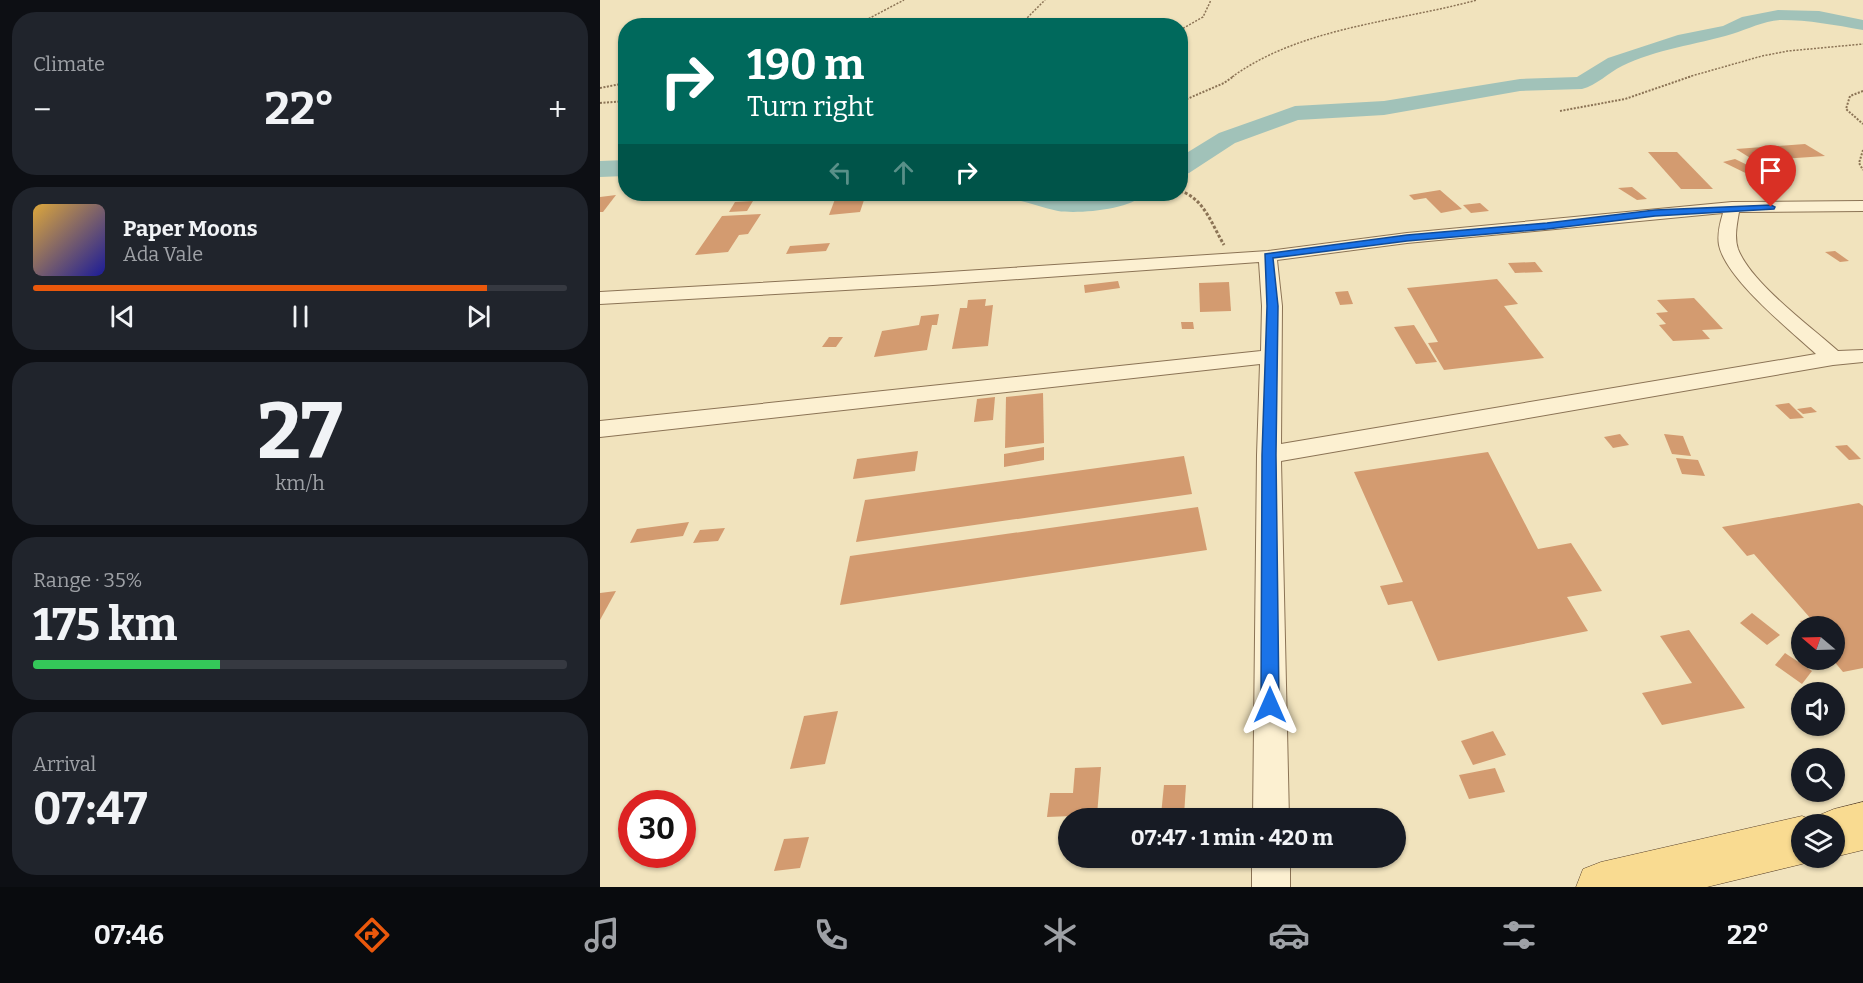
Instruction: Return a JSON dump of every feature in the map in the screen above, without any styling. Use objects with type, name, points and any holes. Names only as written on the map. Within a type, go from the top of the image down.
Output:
[{"type":"main road","points":[[1845,830],[1863,826]]},
{"type":"main road","points":[[1601,887],[1791,843]]},
{"type":"street","points":[[600,298],[921,280],[1268,256],[1407,238],[1732,207],[1863,206]]},
{"type":"street","points":[[1732,207],[1727,230],[1729,249],[1743,272],[1833,358]]},
{"type":"street","points":[[1268,256],[1272,306],[1269,455],[1271,808]]},
{"type":"street","points":[[600,429],[1272,356]]},
{"type":"street","points":[[1269,455],[1833,358],[1863,356]]},
{"type":"street","points":[[1271,868],[1271,887]]},
{"type":"path","points":[[871,18],[904,0]]},
{"type":"path","points":[[1027,18],[1045,0]]},
{"type":"path","points":[[1188,25],[1203,17],[1212,0]]},
{"type":"path","points":[[1188,98],[1224,82],[1258,60],[1328,33],[1430,13],[1477,0]]},
{"type":"path","points":[[1560,111],[1624,99],[1707,71],[1762,56],[1788,51],[1863,44]]},
{"type":"path","points":[[600,88],[618,85]]},
{"type":"path","points":[[1863,91],[1850,96],[1846,109],[1863,124]]},
{"type":"path","points":[[600,103],[618,102]]},
{"type":"path","points":[[1863,150],[1859,163],[1863,170]]},
{"type":"path","points":[[1188,192],[1204,206],[1211,225],[1233,258]]},
{"type":"building","points":[[1805,144],[1825,156],[1755,161],[1736,149]]},
{"type":"building","points":[[1648,152],[1677,152],[1713,189],[1681,189]]},
{"type":"building","points":[[1735,159],[1787,184],[1774,187],[1723,162]]},
{"type":"building","points":[[1632,187],[1647,199],[1637,200],[1618,188]]},
{"type":"building","points":[[1440,190],[1462,209],[1441,213],[1426,198],[1414,200],[1409,195]]},
{"type":"building","points":[[616,195],[603,212],[600,212],[600,197]]},
{"type":"building","points":[[753,201],[747,211],[729,212],[735,202]]},
{"type":"building","points":[[834,201],[864,201],[860,212],[829,215]]},
{"type":"building","points":[[1480,203],[1489,211],[1471,213],[1463,205]]},
{"type":"building","points":[[761,214],[748,234],[739,235],[728,252],[695,255],[722,216]]},
{"type":"building","points":[[830,243],[826,251],[786,254],[790,246]]},
{"type":"building","points":[[1835,251],[1849,261],[1840,262],[1825,252]]},
{"type":"building","points":[[1535,262],[1543,272],[1515,273],[1508,263]]},
{"type":"building","points":[[1497,279],[1518,304],[1504,306],[1544,358],[1444,370],[1428,343],[1438,342],[1407,288]]},
{"type":"building","points":[[1118,281],[1120,288],[1085,293],[1084,285]]},
{"type":"building","points":[[1229,282],[1231,311],[1200,312],[1199,283]]},
{"type":"building","points":[[1348,291],[1353,304],[1340,305],[1335,292]]},
{"type":"building","points":[[1694,298],[1723,329],[1702,330],[1710,339],[1673,341],[1659,325],[1666,324],[1656,313],[1668,312],[1657,300]]},
{"type":"building","points":[[986,299],[985,306],[993,305],[988,346],[952,349],[960,308],[967,308],[968,300]]},
{"type":"building","points":[[939,314],[937,325],[932,325],[927,350],[874,357],[882,331],[919,325],[921,316]]},
{"type":"building","points":[[1181,322],[1193,322],[1194,329],[1182,329]]},
{"type":"building","points":[[1414,325],[1437,362],[1416,364],[1394,327]]},
{"type":"building","points":[[829,337],[843,337],[836,347],[822,347]]},
{"type":"building","points":[[1043,393],[1044,443],[1005,448],[1006,397]]},
{"type":"building","points":[[995,397],[993,420],[974,422],[977,399]]},
{"type":"building","points":[[1789,403],[1804,418],[1790,419],[1775,405]]},
{"type":"building","points":[[1811,407],[1817,412],[1803,414],[1797,409]]},
{"type":"building","points":[[1620,434],[1629,445],[1613,448],[1604,437]]},
{"type":"building","points":[[1664,434],[1683,436],[1691,456],[1672,454]]},
{"type":"building","points":[[1847,445],[1861,459],[1849,460],[1835,446]]},
{"type":"building","points":[[1044,447],[1044,460],[1004,467],[1004,454]]},
{"type":"building","points":[[918,451],[915,471],[853,479],[857,459]]},
{"type":"building","points":[[1488,452],[1538,549],[1571,543],[1602,591],[1567,597],[1588,631],[1438,661],[1412,601],[1388,605],[1380,586],[1403,582],[1354,472]]},
{"type":"building","points":[[1184,456],[1192,494],[856,542],[865,500]]},
{"type":"building","points":[[1676,458],[1698,460],[1705,476],[1682,474]]},
{"type":"building","points":[[1859,503],[1863,506],[1863,668],[1843,672],[1841,670],[1845,670],[1845,616],[1808,616],[1754,554],[1747,556],[1722,527]]},
{"type":"building","points":[[1198,507],[1207,550],[840,605],[850,556]]},
{"type":"building","points":[[689,522],[683,536],[630,543],[637,529]]},
{"type":"building","points":[[725,528],[718,541],[693,543],[700,530]]},
{"type":"building","points":[[616,591],[600,620],[600,593]]},
{"type":"building","points":[[1752,613],[1780,635],[1767,645],[1740,623]]},
{"type":"building","points":[[1689,630],[1745,708],[1662,725],[1642,693],[1692,683],[1660,636]]},
{"type":"building","points":[[1785,653],[1791,657],[1791,670],[1812,671],[1804,682],[1799,682],[1775,665]]},
{"type":"building","points":[[838,711],[825,764],[790,769],[804,716]]},
{"type":"building","points":[[1493,731],[1506,755],[1473,765],[1461,741]]},
{"type":"building","points":[[1101,767],[1098,808],[1058,808],[1058,817],[1047,817],[1050,793],[1073,793],[1075,768]]},
{"type":"building","points":[[1495,768],[1505,792],[1469,799],[1459,775]]},
{"type":"building","points":[[1164,785],[1186,785],[1184,808],[1162,808]]},
{"type":"building","points":[[809,837],[800,868],[774,871],[784,839]]},
{"type":"waterway","points":[[1188,163],[1227,138],[1295,113],[1384,108],[1520,85],[1582,83],[1615,62],[1684,39],[1728,30],[1748,21],[1778,15],[1819,16],[1863,25]]},
{"type":"waterway","points":[[600,169],[618,168]]},
{"type":"waterway","points":[[1052,201],[1060,203],[1109,201]]},
{"type":"route","points":[[1270,705],[1269,455],[1272,306],[1268,256],[1407,238],[1547,226],[1655,213],[1732,207],[1771,207]]}]
